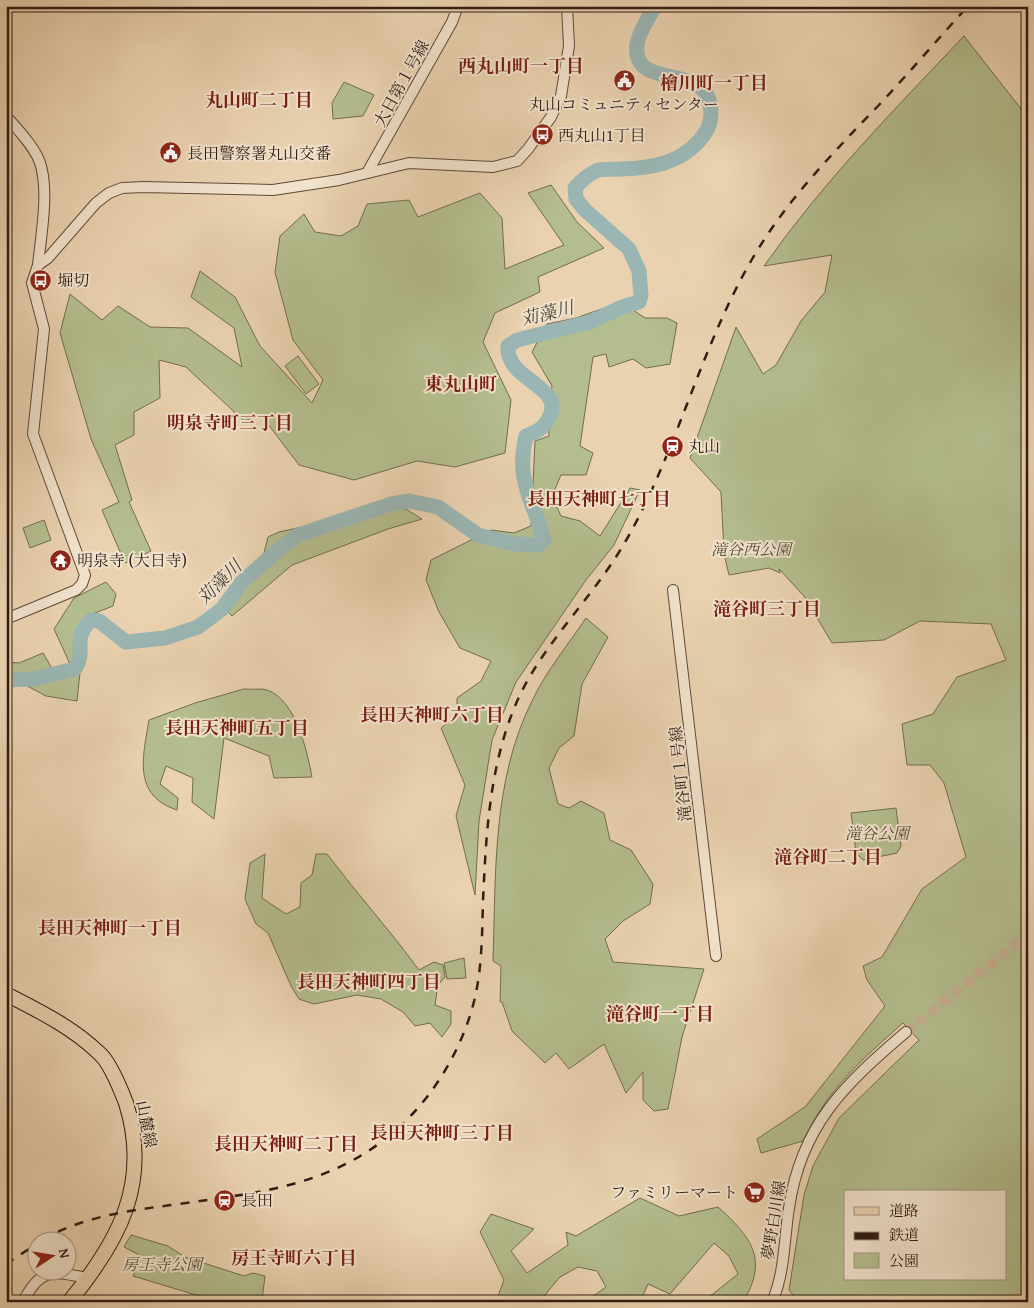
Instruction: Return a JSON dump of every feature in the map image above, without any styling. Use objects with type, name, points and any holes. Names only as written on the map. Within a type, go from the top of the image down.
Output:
[{"type":"main road","name":"山麓線","points":[[6,994],[60,1022],[101,1054],[122,1091],[129,1113],[136,1154],[130,1197],[121,1224],[88,1278],[69,1302]]},
{"type":"street","name":"大日第１号線","points":[[367,173],[452,22],[458,6]]},
{"type":"street","points":[[38,265],[48,258],[96,203],[109,193],[122,188],[143,186],[273,190],[339,180],[409,163],[504,166],[517,161],[551,117],[562,96],[569,46],[567,6]]},
{"type":"street","points":[[6,116],[35,152],[43,174],[43,216],[38,265],[32,283],[44,329],[33,434],[85,575],[82,584],[76,590],[6,619]]},
{"type":"street","name":"滝谷町１号線","points":[[674,590],[716,956]]},
{"type":"street","name":"夢野白川線","points":[[772,1302],[784,1255],[794,1179],[813,1132],[839,1093],[906,1032]]},
{"type":"street","points":[[23,1302],[36,1280],[48,1273],[88,1278]]},
{"type":"green space","name":"滝谷西公園","points":[[964,36],[1025,114],[1028,113],[1028,1302],[799,1302],[789,1290],[804,1195],[813,1166],[839,1118],[919,1040],[903,1023],[859,1063],[834,1091],[803,1141],[761,1153],[757,1139],[805,1107],[885,1006],[867,980],[863,966],[882,957],[922,889],[966,857],[944,783],[930,765],[907,765],[902,724],[933,714],[957,677],[1006,660],[991,624],[920,621],[884,640],[832,643],[804,596],[779,569],[780,573],[769,568],[729,575],[725,558],[728,550],[724,552],[721,492],[690,458],[736,327],[763,374],[776,365],[801,321],[825,292],[832,255],[764,266],[810,205],[886,119]]},
{"type":"green space","points":[[344,82],[374,95],[363,116],[333,119],[332,103]]},
{"type":"green space","points":[[551,185],[577,222],[604,248],[538,277],[540,292],[495,313],[483,342],[511,400],[505,453],[455,467],[417,461],[354,480],[299,465],[261,415],[244,421],[186,367],[159,360],[160,398],[134,412],[134,435],[115,445],[132,500],[129,502],[151,551],[125,563],[102,510],[119,502],[91,439],[60,333],[70,294],[102,320],[118,306],[150,327],[188,328],[242,367],[234,328],[191,297],[200,271],[235,297],[260,346],[312,403],[323,380],[293,340],[275,272],[280,236],[304,214],[315,232],[341,236],[358,226],[367,204],[409,200],[418,217],[480,193],[502,218],[505,269],[564,245],[528,193]]},
{"type":"green space","points":[[621,302],[645,318],[667,318],[677,323],[670,364],[646,368],[633,359],[609,367],[606,354],[593,357],[580,446],[593,453],[586,475],[561,475],[552,496],[561,516],[580,521],[600,536],[630,488],[640,490],[614,545],[586,580],[516,682],[492,740],[479,821],[475,895],[456,816],[465,785],[441,728],[457,715],[457,698],[481,681],[491,661],[460,648],[439,612],[426,580],[431,560],[491,530],[514,533],[531,526],[535,441],[549,436],[548,413],[552,386],[532,352],[547,324],[576,318]]},
{"type":"green space","points":[[298,356],[319,384],[306,394],[285,366]]},
{"type":"green space","points":[[384,509],[406,509],[422,519],[388,529],[292,565],[232,616],[223,607],[262,561],[268,537],[279,532]]},
{"type":"green space","points":[[44,520],[51,540],[30,548],[23,528]]},
{"type":"green space","points":[[106,582],[116,594],[113,606],[90,615],[78,637],[81,663],[77,701],[46,696],[18,681],[6,695],[6,662],[19,663],[43,653],[54,672],[70,664],[54,629],[74,598]]},
{"type":"green space","points":[[586,618],[608,637],[582,684],[574,736],[559,748],[549,768],[558,804],[569,808],[581,801],[604,813],[610,840],[631,850],[653,884],[650,904],[623,921],[605,939],[613,962],[704,969],[682,1037],[668,1109],[654,1111],[643,1100],[643,1072],[626,1093],[604,1044],[569,1069],[556,1053],[545,1063],[512,1031],[502,1002],[500,1002],[501,966],[493,961],[496,861],[503,795],[509,763],[532,701],[550,669]]},
{"type":"green space","points":[[244,689],[267,690],[286,704],[293,715],[303,741],[312,777],[274,778],[269,756],[224,738],[214,819],[192,802],[193,778],[166,766],[160,784],[178,798],[177,810],[163,803],[153,795],[147,785],[144,773],[143,761],[149,720],[195,703]]},
{"type":"green space","name":"滝谷公園","points":[[896,808],[901,846],[897,853],[863,860],[856,853],[851,813]]},
{"type":"green space","points":[[265,854],[262,898],[286,914],[300,907],[301,883],[312,875],[316,854],[327,854],[419,970],[434,962],[443,965],[445,977],[438,985],[435,1005],[451,1011],[451,1024],[442,1037],[430,1023],[415,1026],[403,1012],[381,999],[357,995],[314,1004],[299,999],[291,986],[268,933],[256,924],[245,899],[250,863]]},
{"type":"green space","points":[[464,958],[466,978],[447,979],[444,963]]},
{"type":"green space","points":[[640,1198],[679,1216],[718,1207],[730,1218],[747,1239],[753,1250],[755,1261],[755,1273],[751,1287],[743,1302],[703,1302],[738,1274],[729,1256],[714,1243],[670,1294],[648,1284],[640,1302],[585,1302],[606,1287],[597,1271],[578,1267],[560,1277],[539,1302],[496,1302],[504,1280],[480,1232],[491,1214],[534,1229],[511,1251],[527,1273],[568,1245],[566,1232],[576,1236]]},
{"type":"green space","name":"房王寺公園","points":[[131,1235],[168,1246],[185,1257],[244,1276],[253,1273],[265,1276],[262,1300],[219,1302],[133,1276],[141,1256],[124,1247]]},
{"type":"waterway","name":"苅藻川","points":[[6,680],[33,679],[75,669],[80,656],[80,639],[85,627],[91,620],[99,621],[126,642],[165,638],[198,627],[222,609],[242,582],[298,535],[391,504],[409,501],[438,507],[478,535],[514,544],[538,545],[544,540],[524,478],[523,451],[526,436],[544,425],[551,413],[552,403],[548,395],[515,366],[509,357],[508,346],[517,340],[590,322],[622,307],[639,302],[641,296],[639,271],[629,249],[585,210],[576,199],[575,188],[587,176],[599,170],[653,166],[673,160],[698,142],[705,133],[710,120],[710,104],[705,92],[695,84],[656,73],[645,67],[638,58],[638,39],[655,6]]},
{"type":"tunnel","points":[[906,1032],[1028,934]]},
{"type":"railway","points":[[62,1230],[105,1216],[262,1191],[318,1176],[346,1164],[372,1149],[397,1129],[422,1104],[452,1059],[472,1009],[478,983],[481,956],[484,877],[490,804],[505,734],[523,688],[550,646],[596,586],[624,544],[658,475],[733,295],[764,239],[810,180],[968,6]]},
{"type":"railway","points":[[6,1264],[28,1250]]},
{"type":"place","name":"丸山コミュニティセンター","points":[[624,80]]},
{"type":"place","name":"西丸山1丁目","points":[[542,135]]},
{"type":"place","name":"長田警察署丸山交番","points":[[171,153]]},
{"type":"place","name":"堀切","points":[[41,280]]},
{"type":"place","name":"丸山","points":[[672,446]]},
{"type":"place","name":"明泉寺 (大日寺)","points":[[61,560]]},
{"type":"place","name":"ファミリーマート","points":[[754,1192]]},
{"type":"place","name":"長田","points":[[225,1200]]},
{"type":"district","name":"西丸山町一丁目","points":[[521,65]]},
{"type":"district","name":"檜川町一丁目","points":[[714,82]]},
{"type":"district","name":"丸山町二丁目","points":[[259,99]]},
{"type":"district","name":"東丸山町","points":[[461,383]]},
{"type":"district","name":"明泉寺町三丁目","points":[[230,422]]},
{"type":"district","name":"長田天神町七丁目","points":[[599,498]]},
{"type":"district","name":"滝谷町三丁目","points":[[767,608]]},
{"type":"district","name":"長田天神町六丁目","points":[[432,714]]},
{"type":"district","name":"長田天神町五丁目","points":[[237,727]]},
{"type":"district","name":"滝谷町二丁目","points":[[828,856]]},
{"type":"district","name":"長田天神町一丁目","points":[[110,927]]},
{"type":"district","name":"長田天神町四丁目","points":[[369,981]]},
{"type":"district","name":"滝谷町一丁目","points":[[660,1013]]},
{"type":"district","name":"長田天神町三丁目","points":[[442,1132]]},
{"type":"district","name":"長田天神町二丁目","points":[[286,1143]]},
{"type":"district","name":"房王寺町六丁目","points":[[294,1257]]}]
